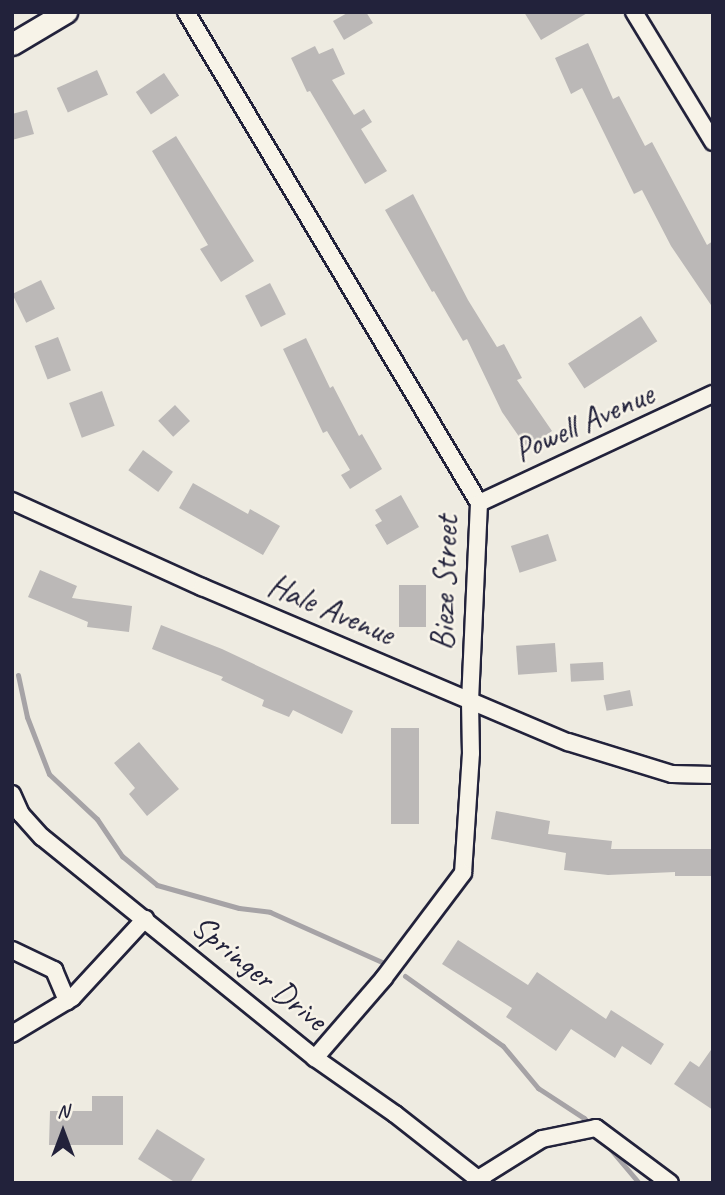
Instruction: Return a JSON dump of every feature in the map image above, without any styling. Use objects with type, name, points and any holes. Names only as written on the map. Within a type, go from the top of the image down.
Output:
[{"type":"street","points":[[12,44],[66,12]]},
{"type":"street","name":"Bieze Street","points":[[186,12],[479,503],[470,702],[471,753],[463,873],[384,978],[315,1058]]},
{"type":"street","points":[[634,12],[713,142]]},
{"type":"street","name":"Powell Avenue","points":[[479,503],[713,394]]},
{"type":"street","name":"Hale Avenue","points":[[12,501],[202,587],[568,742],[672,774],[713,775]]},
{"type":"street","name":"Springer Drive","points":[[12,794],[21,814],[42,837],[315,1058],[395,1114],[481,1181]]},
{"type":"street","points":[[12,1034],[67,1001],[145,919]]},
{"type":"street","points":[[12,950],[54,970],[67,1001]]},
{"type":"street","points":[[481,1181],[542,1139],[596,1128],[670,1183]]},
{"type":"building","points":[[349,12],[366,12],[373,23],[344,40],[333,21]]},
{"type":"building","points":[[524,12],[589,12],[541,40]]},
{"type":"building","points":[[588,43],[613,99],[619,96],[645,146],[652,142],[707,245],[713,241],[713,308],[671,246],[642,190],[634,194],[582,88],[571,94],[555,58]]},
{"type":"building","points":[[315,46],[319,54],[333,48],[345,74],[332,80],[354,115],[364,109],[372,122],[361,129],[387,171],[365,184],[310,91],[307,92],[291,58]]},
{"type":"building","points":[[97,70],[108,95],[68,113],[57,88]]},
{"type":"building","points":[[164,73],[179,95],[151,114],[136,92]]},
{"type":"building","points":[[27,110],[34,134],[12,140],[12,114]]},
{"type":"building","points":[[176,136],[254,261],[221,282],[200,249],[208,245],[152,151]]},
{"type":"building","points":[[413,194],[468,300],[497,347],[504,344],[522,378],[517,380],[552,431],[527,448],[502,412],[467,339],[463,341],[385,210]]},
{"type":"building","points":[[41,280],[55,309],[26,323],[12,294]]},
{"type":"building","points":[[270,283],[286,314],[261,327],[245,296]]},
{"type":"building","points":[[641,316],[657,341],[584,389],[568,363]]},
{"type":"building","points":[[58,337],[71,371],[48,380],[35,346]]},
{"type":"building","points":[[306,338],[330,388],[333,386],[359,436],[362,434],[382,469],[350,489],[341,475],[350,470],[327,431],[323,433],[283,349]]},
{"type":"building","points":[[102,391],[115,426],[82,438],[69,403]]},
{"type":"building","points":[[175,405],[190,421],[173,437],[158,421]]},
{"type":"building","points":[[143,450],[173,472],[158,492],[128,470]]},
{"type":"building","points":[[193,483],[248,514],[250,509],[280,526],[263,555],[179,508]]},
{"type":"building","points":[[401,495],[419,527],[387,545],[375,525],[382,521],[375,510]]},
{"type":"building","points":[[548,534],[557,561],[520,573],[511,546]]},
{"type":"building","points":[[40,570],[77,586],[72,598],[132,606],[129,632],[87,627],[88,622],[28,597]]},
{"type":"building","points":[[399,585],[426,585],[426,627],[399,627]]},
{"type":"building","points":[[161,625],[222,649],[353,711],[342,734],[293,710],[289,717],[262,706],[264,700],[221,680],[223,677],[152,649]]},
{"type":"building","points":[[555,643],[557,672],[518,675],[516,646]]},
{"type":"building","points":[[603,662],[604,680],[571,682],[570,664]]},
{"type":"building","points":[[630,690],[633,706],[607,711],[603,695]]},
{"type":"building","points":[[391,728],[419,728],[419,824],[391,824]]},
{"type":"building","points":[[139,742],[179,789],[147,816],[129,794],[135,788],[114,763]]},
{"type":"building","points":[[496,811],[550,821],[548,834],[612,841],[611,849],[713,849],[713,876],[675,876],[675,872],[608,875],[564,870],[566,853],[491,839]]},
{"type":"building","points":[[458,940],[528,985],[537,972],[606,1019],[611,1010],[664,1044],[651,1065],[622,1046],[615,1058],[571,1029],[556,1051],[506,1017],[512,1008],[442,964]]},
{"type":"building","points":[[713,1047],[713,1110],[674,1084],[690,1061],[699,1067]]},
{"type":"building","points":[[92,1096],[123,1096],[123,1145],[49,1145],[50,1111],[92,1111]]},
{"type":"building","points":[[157,1129],[205,1159],[190,1183],[176,1183],[138,1159]]},
{"type":"waterway","points":[[18,675],[27,717],[49,774],[97,819],[122,856],[157,885],[239,908],[270,912],[384,963]]},
{"type":"waterway","points":[[405,976],[503,1046],[538,1088],[592,1126]]},
{"type":"waterway","points":[[607,1145],[639,1183]]}]
